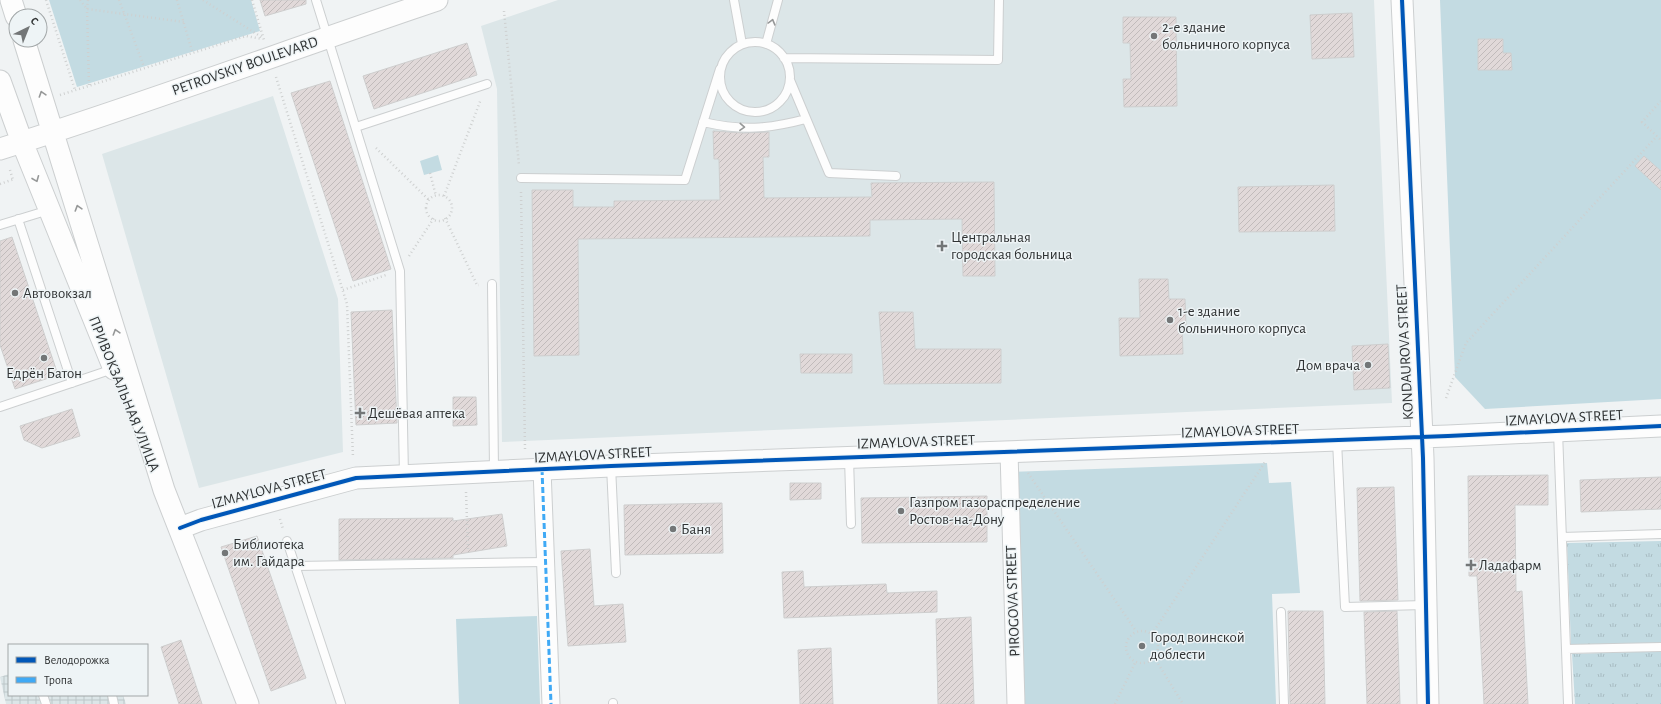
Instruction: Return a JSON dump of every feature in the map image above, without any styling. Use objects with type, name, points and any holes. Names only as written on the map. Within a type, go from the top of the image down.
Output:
[{"type":"street","name":"PETROVSKIY BOULEVARD","points":[[0,149],[270,59],[328,37],[437,0]]},
{"type":"street","name":"KONDAUROVA STREET","points":[[1402,0],[1421,436],[1428,704]]},
{"type":"street","name":"ПРИВОКЗАЛЬНАЯ УЛИЦА","points":[[27,48],[164,490]]},
{"type":"street","name":"ПРИВОКЗАЛЬНАЯ УЛИЦА","points":[[0,81],[49,210],[180,528],[248,704]]},
{"type":"street","name":"IZMAYLOVA STREET","points":[[180,528],[201,520],[356,478],[611,466],[1337,440],[1661,426]]},
{"type":"street","name":"PIROGOVA STREET","points":[[1009,451],[1016,704]]},
{"type":"street","points":[[542,469],[551,704]]},
{"type":"lane","points":[[316,0],[400,271],[404,476]]},
{"type":"lane","points":[[734,0],[742,44]]},
{"type":"lane","points":[[766,44],[778,0]]},
{"type":"lane","points":[[784,58],[998,60],[999,0]]},
{"type":"lane","points":[[521,178],[685,180],[720,69],[725,58],[732,50],[742,44],[754,42],[766,44],[776,50],[784,58],[789,69],[790,80],[829,172],[896,176]]},
{"type":"lane","points":[[720,69],[722,92],[734,105],[749,112],[761,112],[772,108],[781,101],[787,91],[790,80]]},
{"type":"lane","points":[[356,128],[487,84]]},
{"type":"lane","points":[[703,122],[723,126],[768,127],[806,119]]},
{"type":"lane","points":[[0,225],[49,210]]},
{"type":"lane","points":[[18,220],[72,383]]},
{"type":"lane","points":[[492,284],[494,472]]},
{"type":"lane","points":[[0,407],[114,368]]},
{"type":"lane","points":[[1558,430],[1568,704]]},
{"type":"lane","points":[[1337,440],[1345,607],[1426,605]]},
{"type":"lane","points":[[849,457],[851,524]]},
{"type":"lane","points":[[611,466],[616,573]]},
{"type":"lane","points":[[1562,537],[1661,534]]},
{"type":"lane","points":[[288,541],[341,704]]},
{"type":"lane","points":[[296,566],[546,562]]},
{"type":"lane","points":[[1281,612],[1284,704]]},
{"type":"lane","points":[[1566,649],[1661,647]]},
{"type":"path","points":[[46,0],[75,90]]},
{"type":"path","points":[[80,0],[87,9],[184,22]]},
{"type":"path","points":[[88,0],[89,85]]},
{"type":"path","points":[[119,0],[144,67]]},
{"type":"path","points":[[177,0],[192,51]]},
{"type":"path","points":[[203,0],[264,39]]},
{"type":"path","points":[[208,4],[209,0]]},
{"type":"path","points":[[252,0],[347,304],[353,458]]},
{"type":"path","points":[[504,11],[521,178],[525,449]]},
{"type":"path","points":[[44,100],[192,51],[246,36],[264,39]]},
{"type":"path","points":[[444,196],[487,84]]},
{"type":"path","points":[[1661,101],[1642,122],[1661,140]]},
{"type":"path","points":[[356,128],[429,200]]},
{"type":"path","points":[[1446,398],[1466,343],[1657,136]]},
{"type":"path","points":[[430,174],[436,196]]},
{"type":"path","points":[[436,196],[444,196],[451,201],[452,209],[448,217],[437,220],[430,216],[426,208],[429,200],[436,196]]},
{"type":"path","points":[[343,290],[400,271],[434,218]]},
{"type":"path","points":[[445,218],[477,285],[492,284]]},
{"type":"path","points":[[1152,634],[1266,462]]},
{"type":"path","points":[[1027,470],[1136,631]]},
{"type":"path","points":[[466,492],[468,563]]},
{"type":"path","points":[[1136,631],[1146,631],[1152,634],[1158,643],[1158,649],[1154,657],[1144,662],[1136,661],[1131,658],[1127,648],[1129,638],[1136,631]]},
{"type":"path","points":[[1154,657],[1184,704]]},
{"type":"path","points":[[1115,704],[1136,661]]},
{"type":"shaded area","name":"Центральная городская больница","points":[[558,0],[1374,0],[1392,403],[502,442],[497,89],[481,26]]},
{"type":"shaded area","points":[[273,96],[338,299],[343,452],[199,488],[102,154]]},
{"type":"shaded area","points":[[8,674],[8,696],[123,696],[126,704],[6,704],[0,677]]},
{"type":"green space","points":[[49,0],[251,0],[260,31],[77,87]]},
{"type":"green space","points":[[1440,0],[1661,0],[1661,399],[1485,409],[1455,377]]},
{"type":"green space","points":[[438,155],[442,170],[424,175],[420,161]]},
{"type":"green space","points":[[1267,463],[1269,483],[1291,482],[1300,593],[1272,594],[1276,704],[1017,704],[1010,472]]},
{"type":"green space","points":[[1661,541],[1661,644],[1571,644],[1567,543]]},
{"type":"green space","points":[[537,616],[540,704],[459,704],[456,619]]},
{"type":"green space","points":[[1661,651],[1661,704],[1575,704],[1572,654]]},
{"type":"building","points":[[260,0],[306,0],[306,4],[265,16]]},
{"type":"building","points":[[1352,13],[1354,57],[1312,59],[1310,15]]},
{"type":"building","points":[[1123,17],[1176,17],[1177,106],[1124,107],[1123,79],[1131,79],[1130,43],[1123,43]]},
{"type":"building","points":[[1478,39],[1503,39],[1503,53],[1511,53],[1512,70],[1478,70]]},
{"type":"building","points":[[467,43],[477,75],[374,109],[363,76]]},
{"type":"building","points":[[330,81],[391,269],[353,281],[291,93]]},
{"type":"building","points":[[713,131],[743,133],[769,132],[769,157],[763,157],[764,198],[872,197],[871,183],[994,182],[995,276],[963,276],[962,219],[870,220],[870,236],[578,239],[579,355],[534,356],[532,190],[573,190],[573,207],[614,207],[614,201],[720,200],[719,159],[714,159]]},
{"type":"building","points":[[1644,156],[1661,171],[1661,190],[1635,166]]},
{"type":"building","points":[[1334,185],[1335,231],[1239,232],[1238,187]]},
{"type":"building","name":"Автовокзал","points":[[12,237],[58,375],[15,389],[0,345],[0,241]]},
{"type":"building","points":[[1139,279],[1168,279],[1169,299],[1185,299],[1186,325],[1182,325],[1183,354],[1120,356],[1119,318],[1140,318]]},
{"type":"building","points":[[392,310],[397,423],[356,425],[351,312]]},
{"type":"building","points":[[879,312],[913,312],[915,349],[1001,349],[1001,383],[884,384]]},
{"type":"building","points":[[1388,344],[1390,388],[1354,390],[1352,346]]},
{"type":"building","points":[[800,354],[852,354],[852,373],[801,373]]},
{"type":"building","points":[[453,397],[476,397],[477,425],[453,426]]},
{"type":"building","points":[[72,409],[80,436],[42,448],[24,440],[20,426]]},
{"type":"building","points":[[1548,475],[1548,505],[1515,505],[1516,592],[1522,591],[1528,704],[1484,704],[1477,576],[1469,576],[1468,476]]},
{"type":"building","points":[[1661,477],[1661,509],[1581,512],[1580,480]]},
{"type":"building","points":[[790,483],[821,483],[821,499],[790,500]]},
{"type":"building","points":[[1394,487],[1398,600],[1360,601],[1357,488]]},
{"type":"building","points":[[987,496],[987,542],[862,543],[861,498]]},
{"type":"building","name":"Баня","points":[[722,503],[723,553],[625,555],[624,505]]},
{"type":"building","points":[[502,514],[507,546],[453,555],[453,558],[339,560],[339,519],[453,518],[453,521]]},
{"type":"building","points":[[257,536],[306,678],[271,691],[221,547]]},
{"type":"building","points":[[590,549],[594,606],[623,604],[626,642],[568,646],[561,551]]},
{"type":"building","points":[[803,571],[804,587],[886,584],[887,593],[937,591],[937,612],[784,618],[782,572]]},
{"type":"building","points":[[1288,611],[1323,611],[1325,704],[1290,704]]},
{"type":"building","points":[[1397,611],[1400,704],[1367,704],[1364,612]]},
{"type":"building","points":[[971,617],[974,704],[938,704],[936,619]]},
{"type":"building","points":[[181,640],[202,704],[179,704],[161,647]]},
{"type":"building","points":[[831,648],[833,704],[800,704],[798,650]]},
{"type":"marked path","points":[[542,469],[551,704]]},
{"type":"cycle path","points":[[1402,0],[1423,458],[1428,704]]},
{"type":"cycle path","points":[[180,528],[201,520],[356,478],[611,466],[1448,436],[1661,426]]},
{"type":"place","name":"2-е здание больничного корпуса","points":[[1154,36]]},
{"type":"place","name":"Центральная городская больница","points":[[942,246]]},
{"type":"place","name":"Автовокзал","points":[[15,293]]},
{"type":"place","name":"1-е здание больничного корпуса","points":[[1170,320]]},
{"type":"place","name":"Едрён Батон","points":[[44,358]]},
{"type":"place","name":"Дом врача","points":[[1368,365]]},
{"type":"place","name":"Дешёвая аптека","points":[[360,413]]},
{"type":"place","name":"Газпром газораспределение Ростов-на-Дону","points":[[901,511]]},
{"type":"place","name":"Баня","points":[[673,529]]},
{"type":"place","name":"Библиотека им. Гайдара","points":[[225,553]]},
{"type":"place","name":"Ладафарм","points":[[1471,565]]},
{"type":"place","name":"Город воинской доблести","points":[[1142,646]]}]
